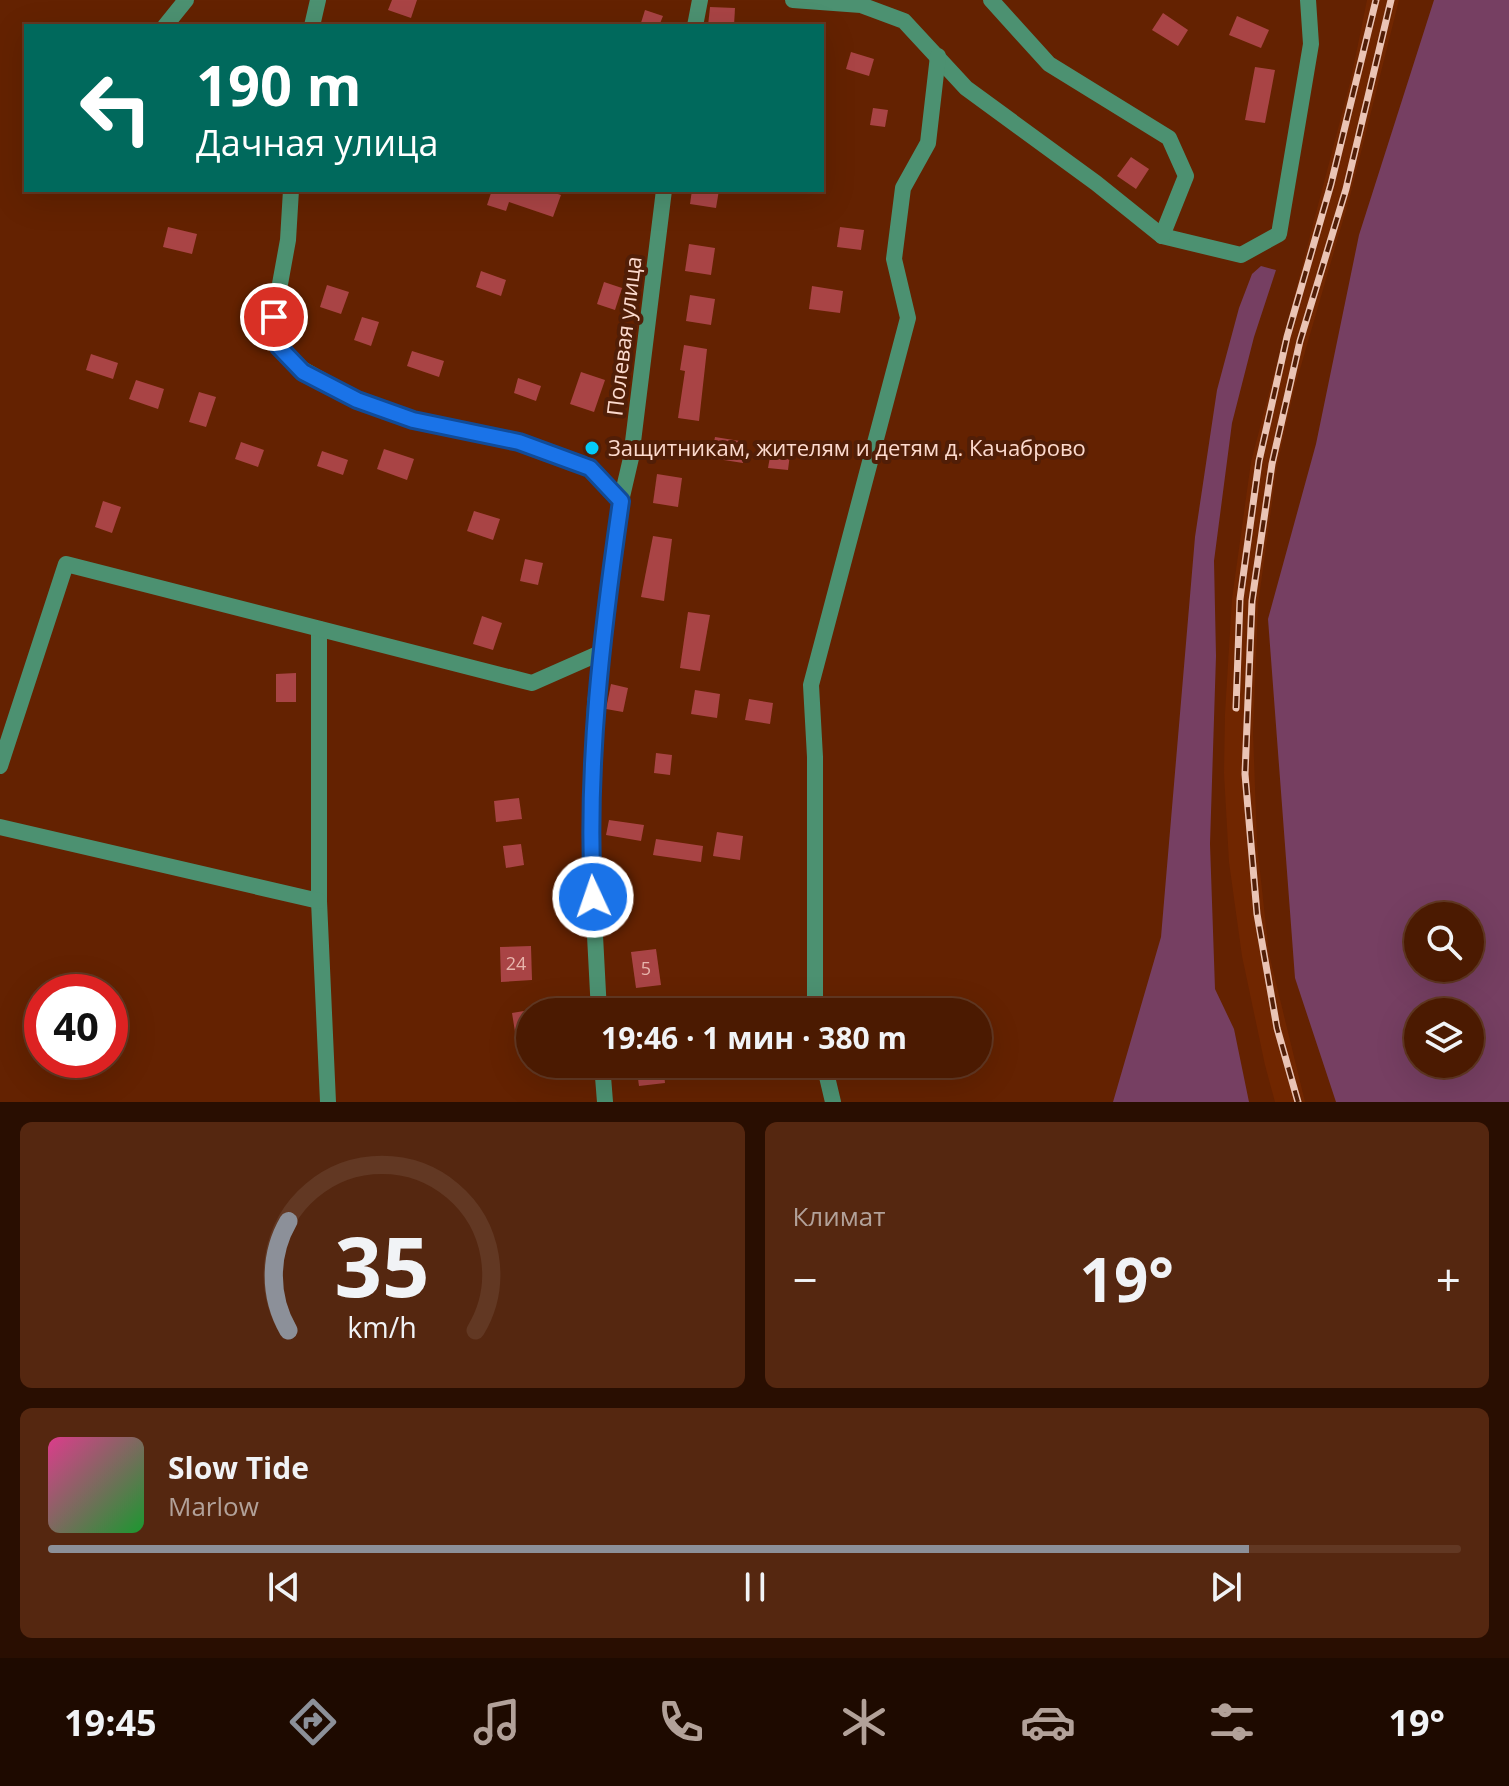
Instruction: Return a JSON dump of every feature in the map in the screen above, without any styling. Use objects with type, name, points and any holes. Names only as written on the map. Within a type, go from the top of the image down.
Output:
[{"type":"street","points":[[167,24],[186,0]]},
{"type":"street","points":[[312,24],[318,0]]},
{"type":"street","points":[[695,24],[700,0]]},
{"type":"street","points":[[793,0],[861,5],[904,21],[966,88],[1096,183],[1162,236],[1241,255],[1279,234],[1311,44],[1308,0]]},
{"type":"street","points":[[991,0],[1049,64],[1169,138],[1186,176],[1162,236]]},
{"type":"street","points":[[815,998],[815,757],[811,685],[908,318],[894,259],[903,188],[928,143],[938,56]]},
{"type":"street","points":[[291,192],[288,240],[274,317],[279,347],[303,372],[357,400],[413,420],[519,442],[590,468],[621,501]]},
{"type":"street","name":"Полевая улица","points":[[598,998],[590,840],[595,704],[621,501],[631,458],[660,192]]},
{"type":"street","points":[[0,766],[66,564],[532,683],[600,653]]},
{"type":"street","points":[[319,629],[319,901],[328,1102]]},
{"type":"street","points":[[0,827],[319,901]]},
{"type":"street","points":[[603,1078],[605,1102]]},
{"type":"street","points":[[827,1078],[833,1102]]},
{"type":"shaded area","points":[[1367,0],[1399,0],[1350,196],[1294,390],[1277,466],[1258,605],[1253,731],[1257,844],[1269,954],[1305,1102],[1275,1102],[1242,956],[1229,862],[1224,773],[1232,599],[1251,462],[1351,79]]},
{"type":"shaded area","points":[[1434,0],[1509,0],[1509,1102],[1336,1102],[1295,978],[1268,619],[1316,444],[1359,235]]},
{"type":"shaded area","points":[[1261,266],[1276,270],[1254,337],[1232,423],[1214,561],[1216,656],[1210,844],[1215,989],[1234,1029],[1249,1102],[1113,1102],[1161,937],[1195,537],[1217,390],[1239,308],[1252,274]]},
{"type":"building","points":[[392,0],[417,0],[411,18],[388,10]]},
{"type":"building","points":[[710,7],[735,8],[734,24],[708,24]]},
{"type":"building","points":[[645,10],[663,16],[660,24],[641,24]]},
{"type":"building","points":[[1163,13],[1188,30],[1178,46],[1152,30]]},
{"type":"building","points":[[1237,16],[1269,30],[1261,48],[1229,35]]},
{"type":"building","points":[[851,52],[874,59],[869,76],[846,69]]},
{"type":"building","points":[[1255,67],[1275,70],[1265,123],[1245,120]]},
{"type":"building","points":[[873,108],[888,110],[885,127],[870,125]]},
{"type":"building","points":[[1131,157],[1149,169],[1136,189],[1117,176]]},
{"type":"building","points":[[491,192],[551,192],[561,195],[553,217],[509,202],[506,211],[487,205]]},
{"type":"building","points":[[692,192],[719,192],[716,208],[690,204]]},
{"type":"building","points":[[168,227],[197,234],[192,254],[163,247]]},
{"type":"building","points":[[840,227],[864,230],[861,250],[837,247]]},
{"type":"building","points":[[689,244],[715,248],[711,275],[685,271]]},
{"type":"building","points":[[481,271],[506,280],[501,296],[476,287]]},
{"type":"building","points":[[604,282],[622,288],[615,310],[597,304]]},
{"type":"building","points":[[327,285],[349,292],[341,314],[320,307]]},
{"type":"building","points":[[812,286],[843,291],[840,313],[809,309]]},
{"type":"building","points":[[690,295],[715,299],[711,325],[686,321]]},
{"type":"building","points":[[362,317],[379,322],[371,346],[354,340]]},
{"type":"building","points":[[684,345],[707,349],[699,421],[678,418],[685,371],[680,370]]},
{"type":"building","points":[[412,351],[444,361],[439,377],[407,366]]},
{"type":"building","points":[[91,354],[118,363],[113,379],[86,370]]},
{"type":"building","points":[[581,372],[605,380],[594,412],[570,404]]},
{"type":"building","points":[[518,378],[541,386],[536,401],[514,393]]},
{"type":"building","points":[[136,380],[164,389],[158,409],[129,399]]},
{"type":"building","points":[[199,392],[216,397],[206,427],[189,422]]},
{"type":"building","points":[[715,437],[746,442],[743,463],[711,458]]},
{"type":"building","points":[[241,442],[264,450],[258,467],[235,459]]},
{"type":"building","points":[[384,449],[414,459],[407,480],[377,469]]},
{"type":"building","points":[[322,451],[348,460],[343,475],[317,466]]},
{"type":"building","points":[[771,451],[790,454],[788,470],[768,468]]},
{"type":"building","points":[[657,474],[682,478],[678,507],[653,503]]},
{"type":"building","points":[[103,501],[121,507],[112,533],[95,527]]},
{"type":"building","points":[[474,511],[500,519],[493,540],[467,531]]},
{"type":"building","points":[[653,536],[672,539],[664,601],[641,597]]},
{"type":"building","points":[[525,559],[543,563],[538,585],[520,581]]},
{"type":"building","points":[[688,612],[710,615],[700,671],[680,668]]},
{"type":"building","points":[[482,616],[502,623],[493,650],[473,644]]},
{"type":"building","points":[[296,673],[296,702],[276,702],[276,674]]},
{"type":"building","points":[[611,684],[628,688],[623,712],[606,709]]},
{"type":"building","points":[[695,690],[720,694],[717,718],[691,714]]},
{"type":"building","points":[[749,699],[773,703],[770,724],[745,720]]},
{"type":"building","points":[[656,753],[672,755],[670,775],[654,773]]},
{"type":"building","points":[[519,798],[522,819],[496,822],[494,801]]},
{"type":"building","points":[[609,820],[644,825],[641,841],[606,835]]},
{"type":"building","points":[[717,832],[743,836],[740,860],[713,856]]},
{"type":"building","points":[[656,839],[703,846],[701,862],[653,855]]},
{"type":"building","points":[[521,844],[524,865],[506,868],[503,846]]},
{"type":"building","points":[[531,946],[532,980],[501,982],[500,947]]},
{"type":"building","points":[[656,949],[661,985],[636,988],[631,952]]},
{"type":"building","points":[[516,1012],[516,1038],[512,1013]]},
{"type":"building","points":[[638,1078],[664,1078],[665,1083],[639,1086]]},
{"type":"railway","points":[[1236,708],[1240,599],[1259,461],[1287,337],[1331,184],[1376,0]]},
{"type":"railway","points":[[1298,1102],[1277,1028],[1257,914],[1245,774],[1252,601],[1272,464],[1300,341],[1346,189],[1391,0]]},
{"type":"place","name":"Защитникам, жителям и детям д. Качаброво","points":[[592,448]]},
{"type":"route","points":[[274,317],[279,347],[303,372],[357,400],[413,420],[519,442],[590,468],[621,501],[595,704],[590,840],[593,897]]}]
